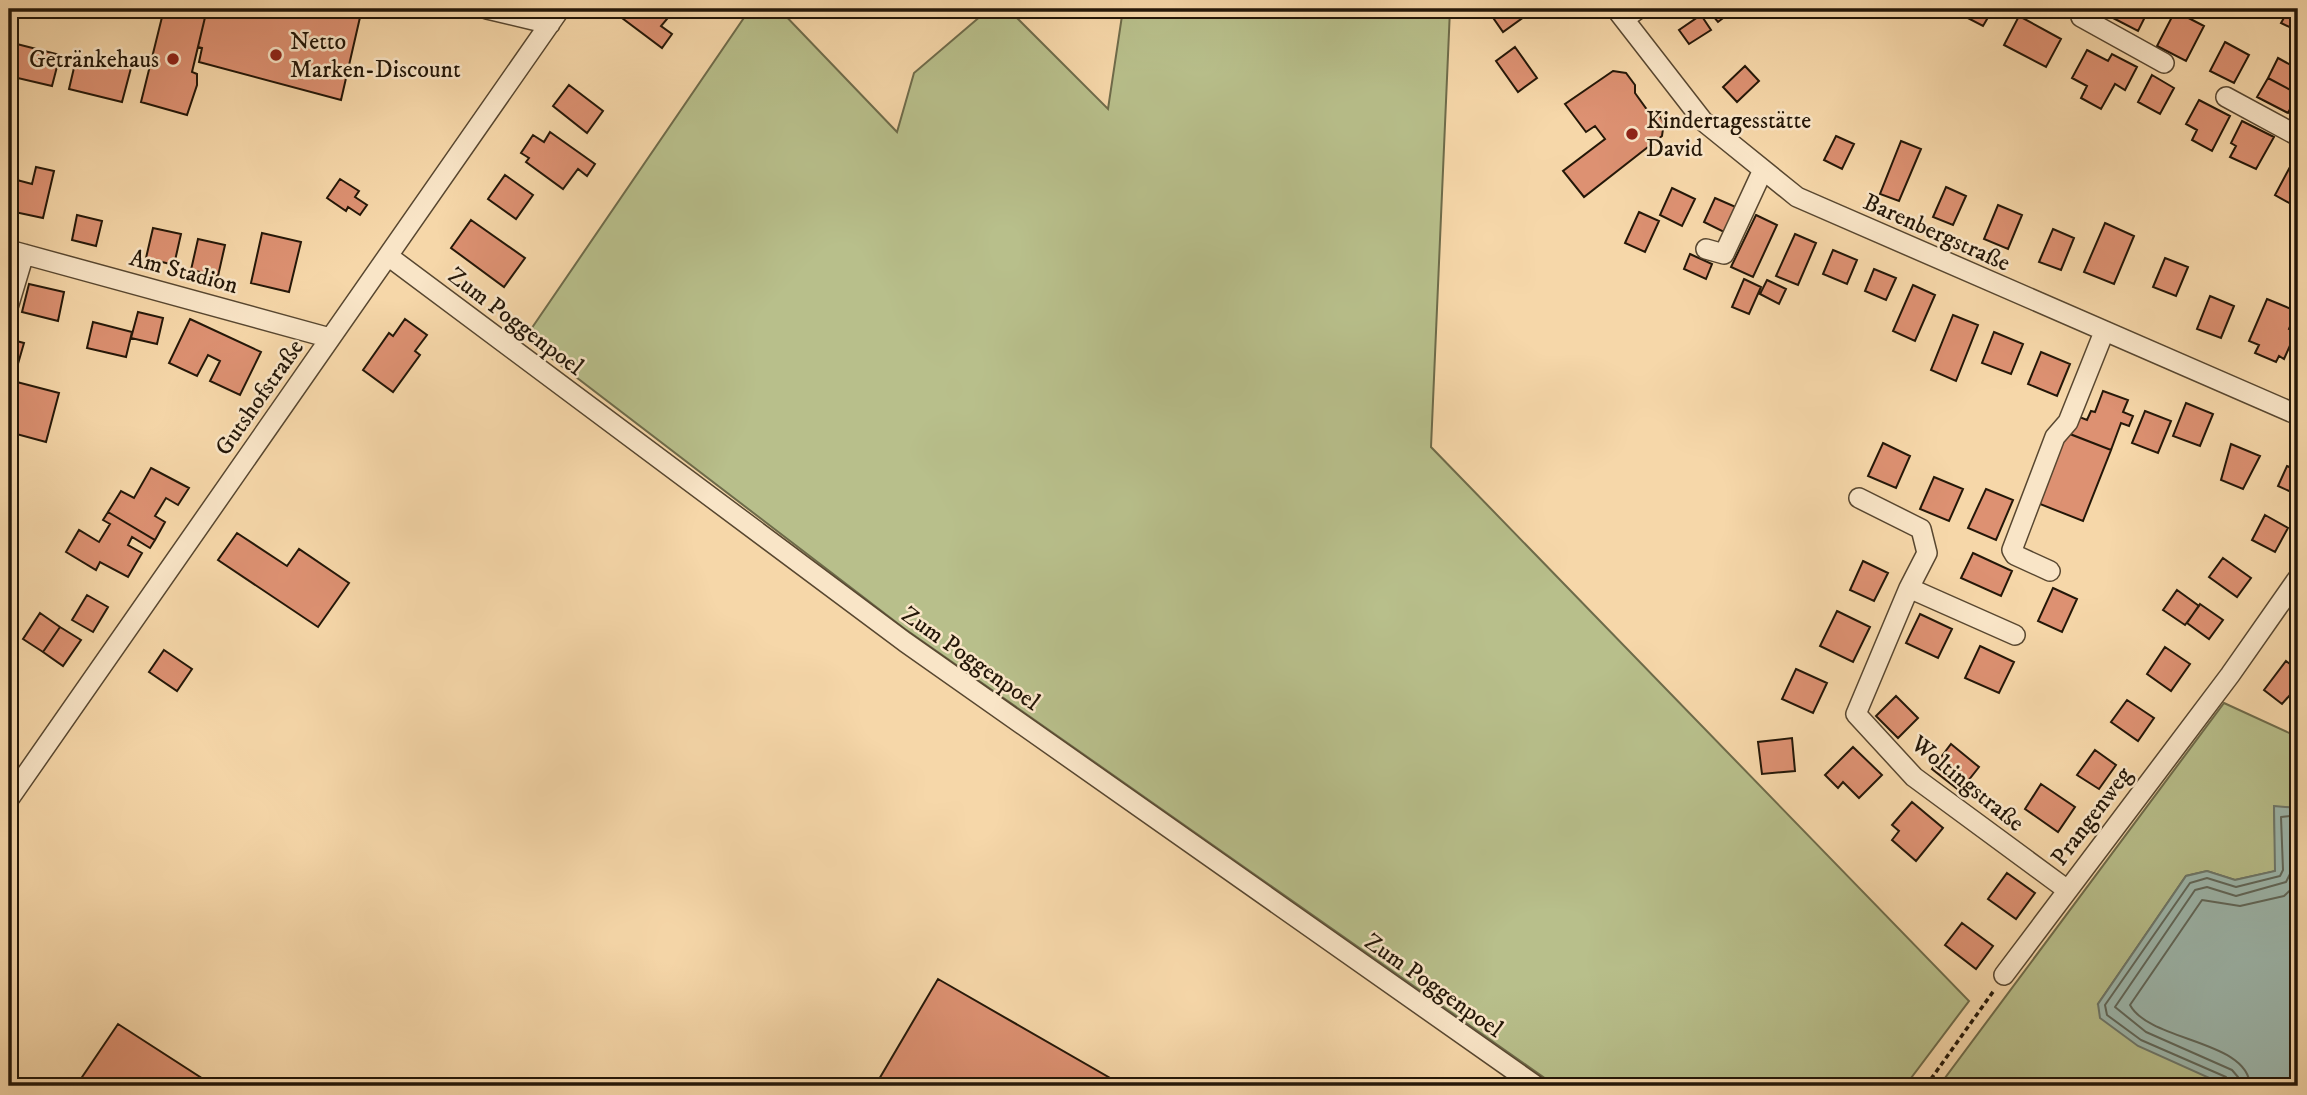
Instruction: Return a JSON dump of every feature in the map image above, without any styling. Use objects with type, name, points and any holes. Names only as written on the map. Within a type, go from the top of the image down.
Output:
[{"type":"street","name":"Gutshofstraße","points":[[9,799],[555,16],[487,9]]},
{"type":"street","name":"Barenbergstraße","points":[[1626,12],[1703,121],[1762,172],[1797,197],[2298,415]]},
{"type":"street","points":[[2077,12],[2164,63]]},
{"type":"street","points":[[2226,97],[2298,136]]},
{"type":"street","points":[[1706,249],[1724,254],[1762,172]]},
{"type":"street","name":"Am Stadion","points":[[9,304],[16,252],[330,338]]},
{"type":"street","name":"Zum Poggenpoel","points":[[388,256],[905,642],[1536,1086]]},
{"type":"street","points":[[2050,571],[2015,555],[2012,550],[2055,437],[2068,422],[2104,332]]},
{"type":"street","name":"Woltingstraße","points":[[1859,498],[1921,529],[1927,553],[1909,588],[1856,714],[1914,777],[2066,889]]},
{"type":"street","name":"Prangenweg","points":[[2004,975],[2066,889],[2230,675],[2298,578]]},
{"type":"street","points":[[1909,588],[2015,635]]},
{"type":"path","points":[[1926,1086],[2004,975]]},
{"type":"green space","points":[[750,9],[779,9],[897,132],[914,73],[989,9],[1008,9],[1108,109],[1123,9],[1450,9],[1431,447],[1969,1001],[1905,1086],[1556,1086],[905,629],[525,338]]},
{"type":"green space","points":[[2224,703],[2298,737],[2298,808],[2274,807],[2276,871],[2235,880],[2207,871],[2186,876],[2098,1004],[2227,1086],[1939,1086]]},
{"type":"water","points":[[2274,806],[2298,808],[2298,1086],[2227,1086],[2138,1046],[2100,1018],[2098,1004],[2186,876],[2207,871],[2235,880],[2275,871]]},
{"type":"building","name":"Getränkehaus","points":[[164,9],[207,9],[192,72],[197,74],[197,85],[187,115],[141,102]]},
{"type":"building","name":"Netto Marken-Discount","points":[[207,9],[344,9],[361,13],[341,100],[199,62],[202,48],[198,47]]},
{"type":"building","points":[[622,9],[652,9],[667,19],[661,26],[672,34],[662,48],[618,15]]},
{"type":"building","points":[[1487,9],[1535,9],[1503,32]]},
{"type":"building","points":[[1707,9],[1735,9],[1718,22]]},
{"type":"building","points":[[1965,9],[1993,9],[1983,26],[1962,15]]},
{"type":"building","points":[[2118,9],[2149,9],[2138,31],[2113,18]]},
{"type":"building","points":[[2289,9],[2298,9],[2298,31],[2281,23]]},
{"type":"building","points":[[2175,11],[2204,26],[2186,61],[2157,46]]},
{"type":"building","points":[[1701,15],[1711,30],[1689,44],[1679,30]]},
{"type":"building","points":[[2019,16],[2061,39],[2046,67],[2004,45]]},
{"type":"building","points":[[9,42],[60,55],[52,86],[9,76]]},
{"type":"building","points":[[2225,42],[2249,55],[2234,83],[2210,71]]},
{"type":"building","points":[[1515,47],[1537,78],[1518,92],[1496,61]]},
{"type":"building","points":[[2087,50],[2108,61],[2112,54],[2137,67],[2125,90],[2115,84],[2101,109],[2081,98],[2087,86],[2072,78]]},
{"type":"building","points":[[77,55],[131,68],[122,102],[69,89]]},
{"type":"building","points":[[2278,58],[2298,69],[2298,94],[2268,78]]},
{"type":"building","points":[[1745,66],[1759,81],[1737,102],[1723,87]]},
{"type":"building","name":"Kindertagesstätte David","points":[[1613,71],[1626,73],[1635,85],[1635,93],[1648,111],[1657,113],[1664,122],[1662,136],[1584,197],[1563,171],[1605,139],[1595,126],[1586,132],[1565,104]]},
{"type":"building","points":[[2152,75],[2174,88],[2160,114],[2138,102]]},
{"type":"building","points":[[2268,78],[2298,94],[2288,113],[2257,97]]},
{"type":"building","points":[[569,85],[603,111],[587,133],[553,106]]},
{"type":"building","points":[[2199,100],[2230,116],[2212,151],[2192,140],[2197,130],[2186,124]]},
{"type":"building","points":[[2242,121],[2274,137],[2256,169],[2230,157],[2236,146],[2231,143]]},
{"type":"building","points":[[550,132],[595,164],[587,176],[578,169],[563,189],[526,162],[529,158],[521,153],[533,135],[544,142]]},
{"type":"building","points":[[1836,136],[1854,144],[1842,169],[1824,160]]},
{"type":"building","points":[[1901,141],[1921,149],[1899,201],[1880,194]]},
{"type":"building","points":[[36,167],[54,171],[43,218],[10,211],[17,180],[32,184]]},
{"type":"building","points":[[2290,167],[2298,172],[2298,208],[2275,195]]},
{"type":"building","points":[[505,175],[533,195],[516,219],[488,199]]},
{"type":"building","points":[[340,179],[359,191],[355,197],[367,205],[360,215],[348,207],[346,211],[327,198]]},
{"type":"building","points":[[1946,187],[1966,196],[1953,225],[1933,217]]},
{"type":"building","points":[[1672,188],[1695,199],[1682,226],[1660,215]]},
{"type":"building","points":[[1715,198],[1738,208],[1726,233],[1704,222]]},
{"type":"building","points":[[1998,205],[2022,215],[2008,249],[1984,239]]},
{"type":"building","points":[[1639,212],[1659,221],[1645,252],[1625,243]]},
{"type":"building","points":[[77,215],[102,221],[96,246],[72,240]]},
{"type":"building","points":[[1756,215],[1777,225],[1753,277],[1731,267]]},
{"type":"building","points":[[471,220],[525,258],[504,287],[451,248]]},
{"type":"building","points":[[2105,223],[2134,236],[2114,284],[2084,272]]},
{"type":"building","points":[[153,228],[181,234],[174,265],[146,258]]},
{"type":"building","points":[[2053,229],[2074,238],[2061,270],[2039,262]]},
{"type":"building","points":[[262,233],[301,242],[289,292],[251,283]]},
{"type":"building","points":[[1795,234],[1816,243],[1798,285],[1776,276]]},
{"type":"building","points":[[198,239],[225,245],[218,276],[191,270]]},
{"type":"building","points":[[1833,250],[1857,260],[1847,284],[1823,274]]},
{"type":"building","points":[[1690,254],[1712,264],[1706,279],[1684,269]]},
{"type":"building","points":[[2165,258],[2188,267],[2176,296],[2153,287]]},
{"type":"building","points":[[1874,269],[1896,278],[1886,300],[1865,291]]},
{"type":"building","points":[[1744,279],[1761,287],[1749,314],[1732,307]]},
{"type":"building","points":[[1767,280],[1786,289],[1779,304],[1760,294]]},
{"type":"building","points":[[29,284],[64,292],[58,321],[22,312]]},
{"type":"building","points":[[1913,285],[1935,295],[1915,341],[1893,331]]},
{"type":"building","points":[[2210,296],[2234,306],[2221,338],[2197,329]]},
{"type":"building","points":[[2267,299],[2296,311],[2289,329],[2296,332],[2284,359],[2279,356],[2276,362],[2255,353],[2259,345],[2249,341]]},
{"type":"building","points":[[138,312],[163,318],[157,344],[131,338]]},
{"type":"building","points":[[1953,315],[1978,325],[1956,381],[1931,370]]},
{"type":"building","points":[[190,319],[261,352],[240,395],[210,381],[220,361],[208,355],[197,376],[169,363]]},
{"type":"building","points":[[405,319],[427,335],[415,351],[420,355],[393,392],[363,370],[389,333],[393,336]]},
{"type":"building","points":[[93,322],[132,332],[126,357],[87,348]]},
{"type":"building","points":[[1994,332],[2023,344],[2011,374],[1982,363]]},
{"type":"building","points":[[9,339],[24,343],[13,381],[9,380]]},
{"type":"building","points":[[2041,352],[2070,364],[2057,396],[2028,384]]},
{"type":"building","points":[[13,381],[59,393],[46,442],[9,432],[9,398]]},
{"type":"building","points":[[2103,391],[2128,400],[2123,412],[2133,416],[2129,426],[2121,423],[2111,450],[2070,434],[2077,416],[2087,420],[2091,411],[2095,412]]},
{"type":"building","points":[[2186,403],[2213,414],[2200,446],[2173,436]]},
{"type":"building","points":[[2145,411],[2171,421],[2158,453],[2132,443]]},
{"type":"building","points":[[2062,431],[2111,450],[2083,521],[2035,502]]},
{"type":"building","points":[[1883,443],[1910,456],[1896,488],[1868,476]]},
{"type":"building","points":[[2231,444],[2260,456],[2243,489],[2221,480]]},
{"type":"building","points":[[2287,466],[2298,471],[2298,495],[2278,486]]},
{"type":"building","points":[[151,468],[189,488],[178,505],[166,498],[155,516],[165,522],[155,540],[108,512],[121,491],[134,498]]},
{"type":"building","points":[[1934,477],[1963,489],[1949,521],[1920,509]]},
{"type":"building","points":[[1986,489],[2013,500],[1996,540],[1968,528]]},
{"type":"building","points":[[108,512],[155,540],[150,548],[132,537],[128,545],[142,553],[128,577],[100,562],[96,570],[66,552],[79,530],[99,542],[110,524],[103,520]]},
{"type":"building","points":[[2265,515],[2288,528],[2275,552],[2252,540]]},
{"type":"building","points":[[237,533],[287,566],[299,549],[349,583],[318,627],[218,560]]},
{"type":"building","points":[[1973,553],[2012,571],[2001,596],[1961,578]]},
{"type":"building","points":[[2223,558],[2251,578],[2237,597],[2209,577]]},
{"type":"building","points":[[1863,561],[1888,573],[1874,601],[1850,590]]},
{"type":"building","points":[[2053,588],[2077,599],[2062,632],[2038,621]]},
{"type":"building","points":[[2177,590],[2199,606],[2185,625],[2163,610]]},
{"type":"building","points":[[87,595],[108,607],[93,632],[72,620]]},
{"type":"building","points":[[2200,604],[2223,620],[2209,639],[2187,623]]},
{"type":"building","points":[[1837,611],[1870,627],[1853,662],[1820,646]]},
{"type":"building","points":[[40,613],[60,627],[43,652],[23,639]]},
{"type":"building","points":[[1920,614],[1952,629],[1938,658],[1906,643]]},
{"type":"building","points":[[60,627],[81,640],[63,666],[43,652]]},
{"type":"building","points":[[1980,646],[2014,662],[1999,693],[1965,678]]},
{"type":"building","points":[[2165,647],[2190,664],[2171,691],[2147,674]]},
{"type":"building","points":[[164,650],[192,669],[177,691],[149,672]]},
{"type":"building","points":[[2286,661],[2298,670],[2298,703],[2289,696],[2282,704],[2264,690]]},
{"type":"building","points":[[1796,669],[1827,683],[1813,713],[1782,699]]},
{"type":"building","points":[[1896,696],[1918,718],[1898,738],[1876,716]]},
{"type":"building","points":[[2127,700],[2154,718],[2138,741],[2111,722]]},
{"type":"building","points":[[1792,738],[1795,771],[1762,774],[1758,742]]},
{"type":"building","points":[[1951,744],[1979,767],[1960,791],[1932,769]]},
{"type":"building","points":[[1853,747],[1882,775],[1859,798],[1843,782],[1838,788],[1825,775]]},
{"type":"building","points":[[2095,750],[2116,765],[2099,789],[2077,775]]},
{"type":"building","points":[[2041,784],[2075,807],[2058,832],[2025,809]]},
{"type":"building","points":[[1912,802],[1943,828],[1916,861],[1892,840],[1899,831],[1892,825]]},
{"type":"building","points":[[2007,873],[2035,893],[2016,919],[1988,899]]},
{"type":"building","points":[[1962,923],[1993,946],[1976,969],[1945,945]]},
{"type":"building","points":[[938,979],[1124,1086],[875,1086]]},
{"type":"building","points":[[118,1024],[214,1086],[76,1086]]},
{"type":"place","name":"Netto Marken-Discount","points":[[276,55]]},
{"type":"place","name":"Getränkehaus","points":[[173,59]]},
{"type":"place","name":"Kindertagesstätte David","points":[[1632,134]]}]
